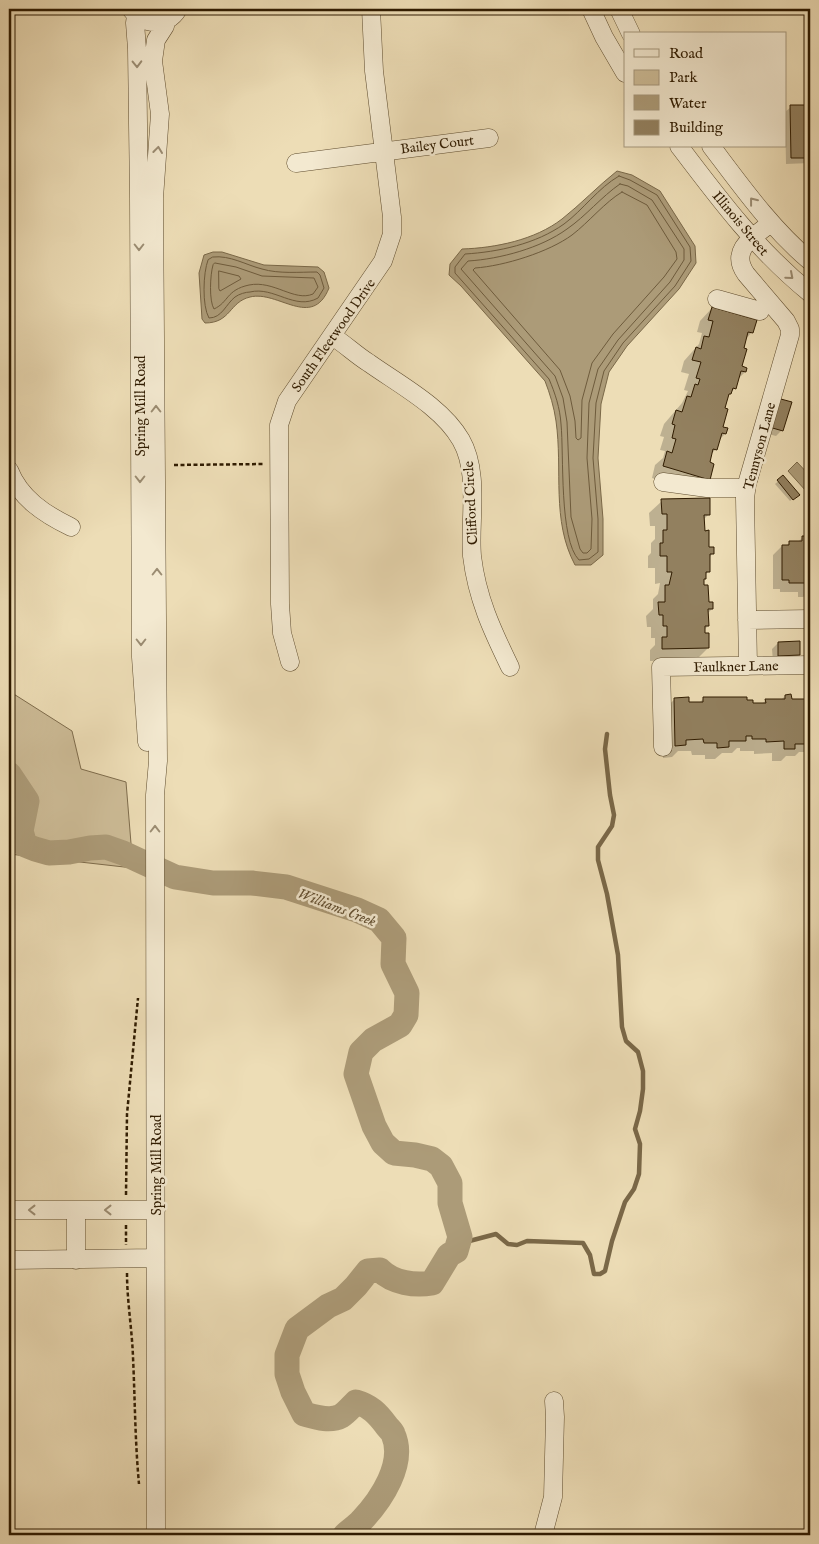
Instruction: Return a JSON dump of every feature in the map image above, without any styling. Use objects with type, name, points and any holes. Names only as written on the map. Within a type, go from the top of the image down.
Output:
[{"type":"street","name":"South Fleetwood Drive","points":[[290,662],[282,633],[280,604],[279,425],[287,401],[383,261],[392,234],[392,217],[374,71],[372,9]]},
{"type":"street","points":[[590,9],[624,71]]},
{"type":"street","points":[[619,9],[630,32]]},
{"type":"street","points":[[132,10],[150,22],[158,22],[178,12]]},
{"type":"street","name":"Spring Mill Road","points":[[132,10],[137,49],[141,657],[148,760],[155,796]]},
{"type":"street","name":"Spring Mill Road","points":[[156,1535],[155,796],[158,761],[154,198],[160,114],[153,61],[156,40],[165,26],[178,12]]},
{"type":"street","name":"Bailey Court","points":[[296,163],[489,138]]},
{"type":"street","name":"Illinois Street","points":[[681,148],[752,238],[769,257],[810,293]]},
{"type":"street","name":"Illinois Street","points":[[713,148],[771,223],[810,261]]},
{"type":"street","points":[[748,277],[741,267],[739,259],[743,248],[771,223]]},
{"type":"street","points":[[735,304],[736,298],[744,287],[756,262],[769,257]]},
{"type":"street","name":"Tennyson Lane","points":[[748,277],[786,321],[790,329],[790,335],[746,488],[745,544],[748,666]]},
{"type":"street","points":[[717,299],[760,311]]},
{"type":"street","name":"Clifford Circle","points":[[332,336],[436,411],[452,427],[462,442],[469,459],[471,477],[472,555],[477,591],[510,667]]},
{"type":"street","points":[[9,470],[24,495],[40,510],[70,527]]},
{"type":"street","points":[[664,482],[707,488],[746,488]]},
{"type":"street","points":[[747,620],[810,620]]},
{"type":"street","name":"Faulkner Lane","points":[[664,747],[661,667],[810,665]]},
{"type":"street","points":[[9,1210],[156,1210]]},
{"type":"street","points":[[76,1210],[76,1260]]},
{"type":"street","points":[[9,1260],[156,1258]]},
{"type":"street","points":[[543,1535],[553,1498],[554,1401]]},
{"type":"path","points":[[174,465],[279,464]]},
{"type":"green space","points":[[9,691],[72,731],[81,769],[126,782],[133,868],[9,854]]},
{"type":"water","points":[[617,171],[632,175],[660,191],[695,246],[696,263],[679,289],[627,346],[609,372],[601,404],[598,458],[603,519],[603,555],[591,565],[575,565],[568,548],[560,513],[556,421],[545,381],[461,286],[449,275],[450,264],[462,249],[514,242],[551,226],[562,219]]},
{"type":"water","points":[[222,252],[264,265],[318,267],[324,272],[329,288],[322,300],[313,306],[294,306],[261,296],[250,297],[238,303],[220,320],[205,323],[202,319],[199,273],[204,255]]},
{"type":"water","points":[[797,462],[810,476],[810,486],[806,491],[788,471]]},
{"type":"building","points":[[790,105],[810,105],[810,158],[791,158]]},
{"type":"building","points":[[712,307],[757,320],[753,333],[748,332],[744,348],[747,349],[742,366],[747,368],[746,372],[741,371],[736,389],[733,388],[731,394],[729,394],[725,408],[728,409],[723,427],[728,428],[726,434],[722,433],[717,450],[713,449],[710,462],[714,464],[710,480],[663,466],[667,451],[672,453],[676,439],[672,438],[675,425],[672,424],[676,410],[682,412],[687,396],[691,397],[695,384],[698,385],[700,379],[696,378],[701,362],[692,360],[696,347],[701,349],[704,336],[709,337],[713,321],[708,320]]},
{"type":"building","points":[[777,398],[792,402],[783,431],[769,427]]},
{"type":"building","points":[[783,475],[800,495],[793,500],[777,480]]},
{"type":"building","points":[[710,498],[710,515],[704,515],[705,531],[709,530],[709,547],[714,547],[714,554],[710,554],[710,572],[706,572],[706,579],[704,579],[704,585],[708,585],[709,602],[713,602],[713,609],[708,609],[709,626],[705,626],[705,633],[709,633],[709,648],[662,649],[662,637],[667,637],[667,626],[663,626],[663,615],[659,615],[658,602],[665,602],[665,585],[669,585],[672,572],[667,572],[667,556],[660,556],[663,530],[667,530],[667,514],[662,514],[661,499]]},
{"type":"building","points":[[802,536],[810,536],[810,588],[807,588],[807,583],[789,583],[789,580],[782,580],[782,545],[789,545],[789,541],[802,541]]},
{"type":"building","points":[[800,641],[800,655],[778,656],[778,642]]},
{"type":"building","points":[[791,694],[792,699],[808,699],[808,703],[810,703],[809,744],[795,744],[795,749],[784,749],[784,741],[766,742],[766,739],[752,739],[752,736],[746,736],[746,741],[729,741],[729,747],[717,748],[717,743],[704,743],[703,739],[686,740],[686,745],[675,746],[674,698],[689,697],[689,702],[703,702],[703,697],[747,697],[747,700],[753,700],[753,703],[766,703],[765,699],[785,699],[785,695]]},
{"type":"waterway","points":[[458,1244],[496,1234],[508,1244],[517,1245],[527,1241],[583,1243],[590,1255],[594,1274],[600,1274],[605,1271],[612,1241],[625,1202],[634,1189],[639,1174],[640,1144],[635,1129],[640,1111],[643,1071],[638,1052],[626,1041],[622,1027],[618,955],[607,894],[598,860],[598,847],[612,826],[614,815],[605,749],[607,734]]},
{"type":"waterway","name":"Williams Creek","points":[[9,774],[27,801],[21,831],[25,845],[49,853],[106,847],[175,877],[213,883],[252,883],[286,887],[357,910],[379,920],[394,938],[393,964],[407,993],[406,1015],[400,1025],[373,1040],[361,1052],[356,1074],[374,1126],[383,1143],[394,1153],[432,1159],[441,1166],[450,1183],[450,1203],[460,1237],[456,1251],[449,1255],[432,1283],[419,1284],[398,1281],[380,1270],[368,1271],[343,1299],[328,1306],[297,1329],[287,1355],[287,1374],[293,1392],[304,1414],[322,1418],[337,1418],[343,1415],[356,1402],[373,1410],[392,1433],[396,1445],[394,1469],[384,1492],[362,1520],[345,1535]]}]
